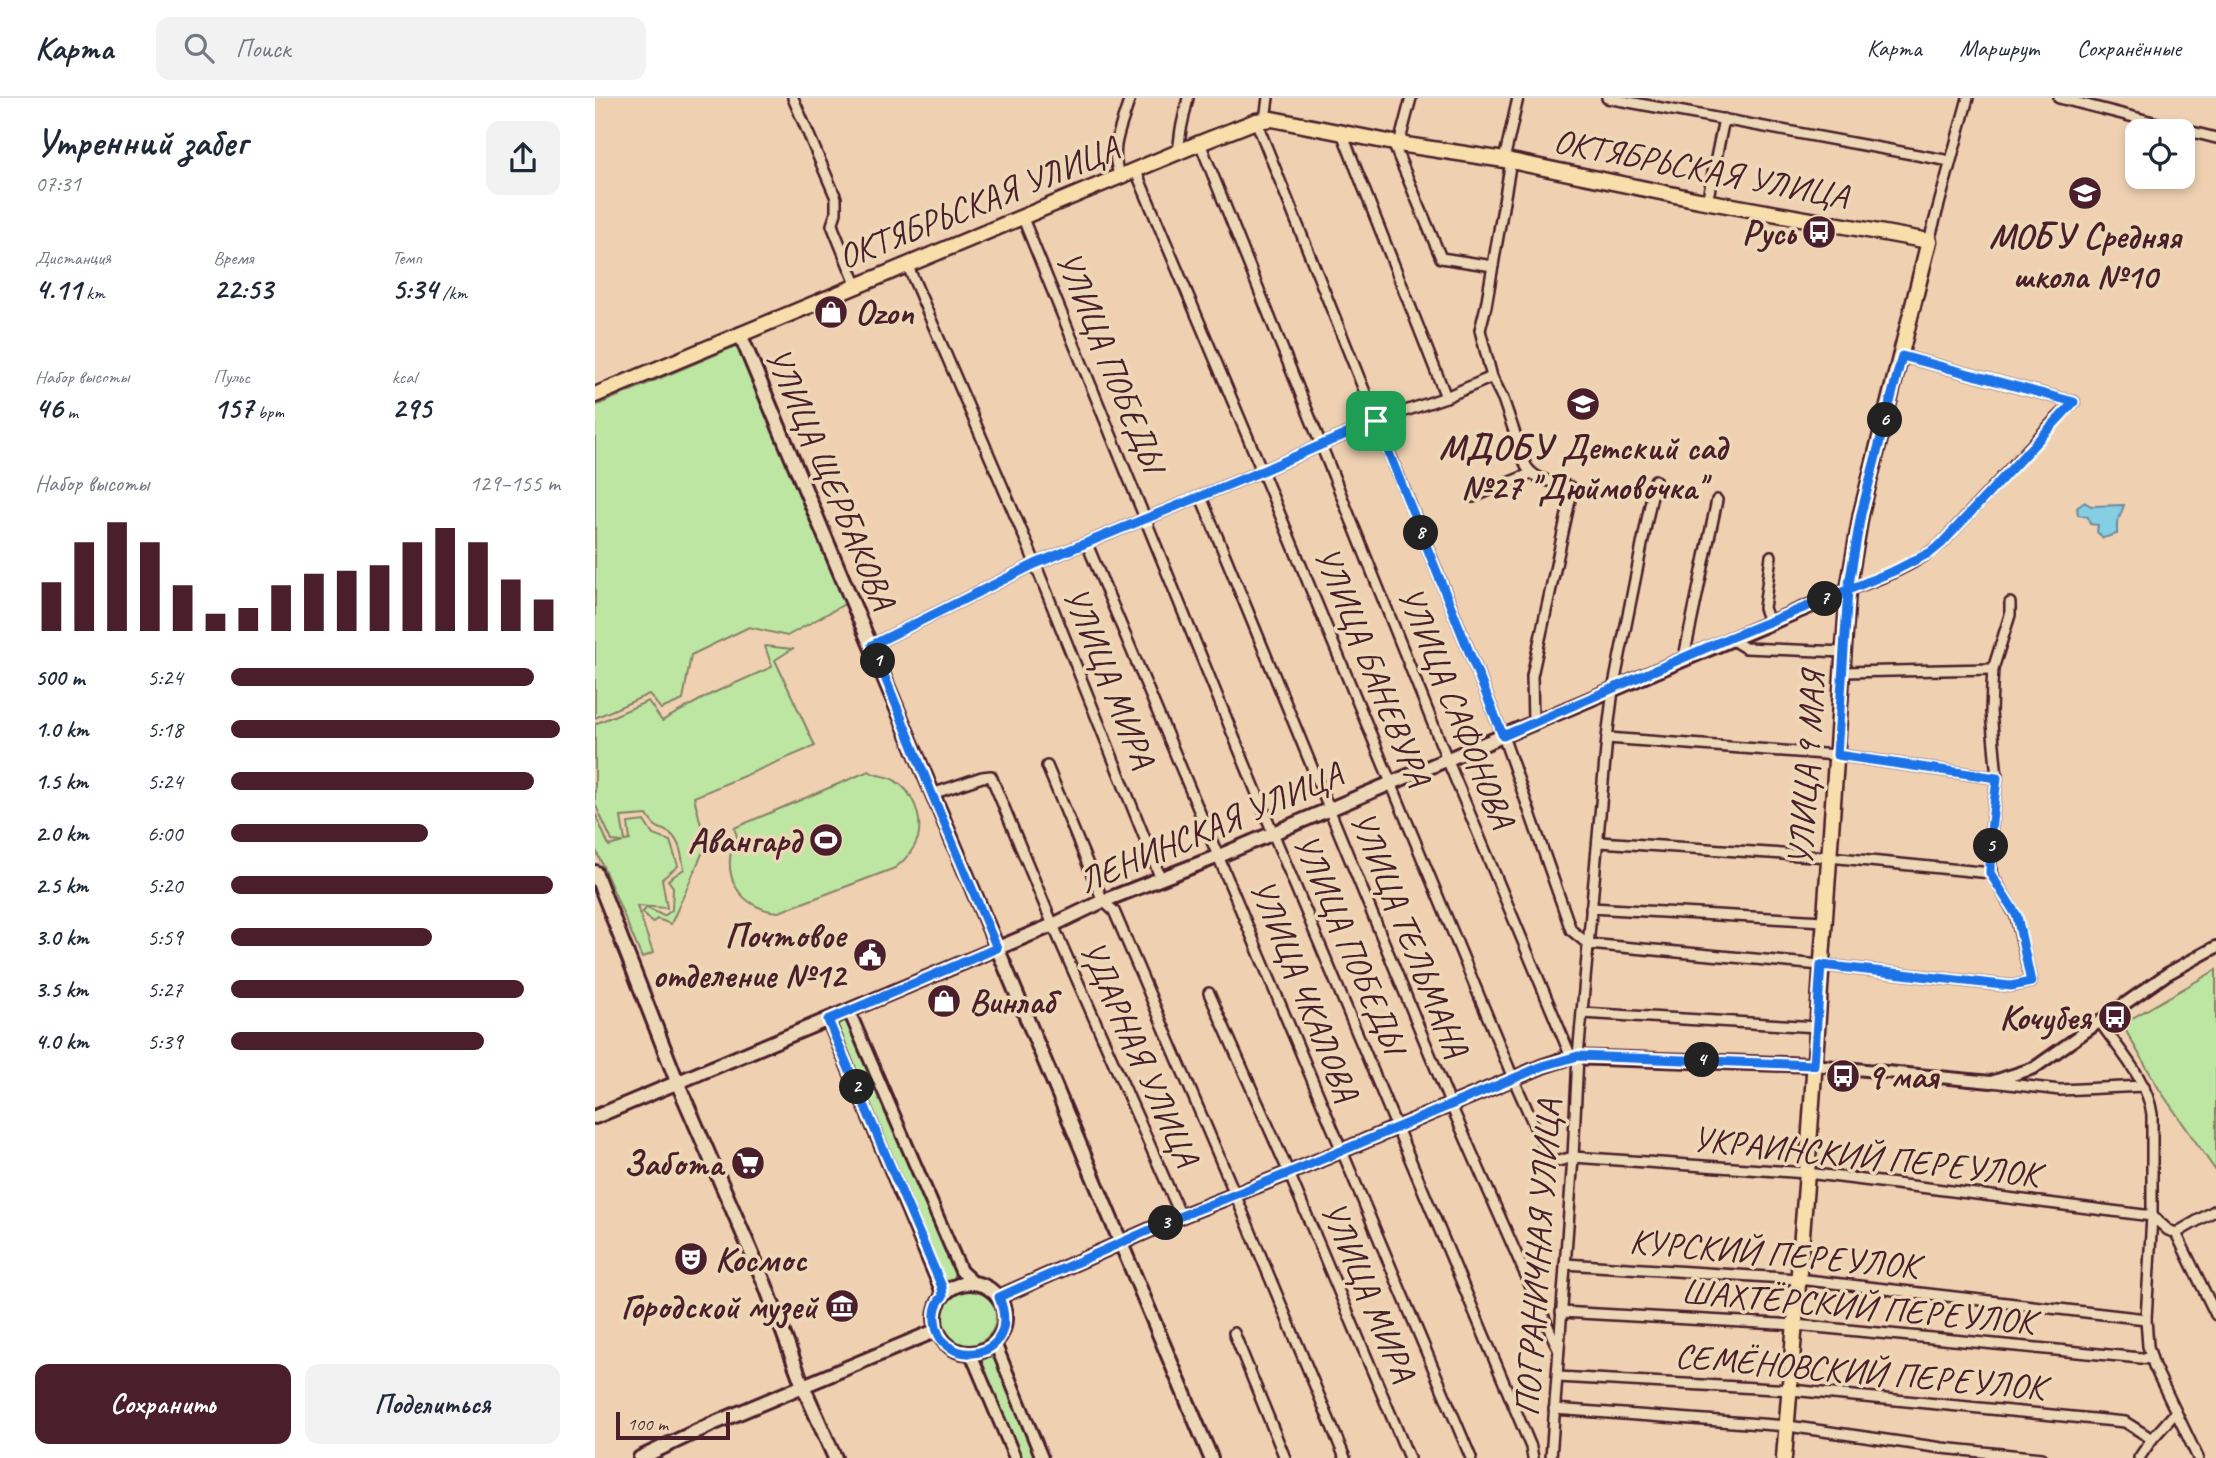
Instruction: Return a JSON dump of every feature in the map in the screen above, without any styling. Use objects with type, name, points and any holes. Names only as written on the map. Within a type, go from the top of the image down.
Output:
[{"type":"main road","name":"ОКТЯБРЬСКАЯ УЛИЦА","points":[[595,395],[856,284],[1200,142],[1261,120],[1507,160],[1707,202],[1930,241]]},
{"type":"main road","name":"УЛИЦА 9 МАЯ","points":[[1784,1458],[1848,590],[1861,514],[1930,241]]},
{"type":"main road","name":"УЛИЦА ЩЕРБАКОВА","points":[[740,334],[1211,1458]]},
{"type":"main road","name":"ЛЕНИНСКАЯ УЛИЦА","points":[[595,1117],[1848,590]]},
{"type":"main road","points":[[595,872],[678,1084],[765,1284],[803,1386],[835,1458]]},
{"type":"main road","points":[[999,1297],[1181,1216],[1513,1078],[1575,1056],[1814,1065]]},
{"type":"main road","points":[[974,1283],[985,1286],[999,1297],[1005,1320],[995,1343],[985,1350],[971,1354],[950,1348],[936,1331],[936,1304],[950,1289],[961,1284],[974,1283]]},
{"type":"main road","points":[[640,1458],[936,1331]]},
{"type":"street","points":[[793,98],[836,198],[836,213],[832,225],[856,284]]},
{"type":"street","points":[[1120,176],[1114,153],[1129,98]]},
{"type":"street","points":[[1178,152],[1188,98]]},
{"type":"street","points":[[1268,98],[1261,120],[1376,421],[1503,736],[1571,930],[1588,944],[1821,965],[2011,986],[2031,982],[2017,916],[1990,873],[1997,778],[1991,712],[1993,669],[2010,615],[2010,603]]},
{"type":"street","points":[[1411,98],[1396,143],[1441,258],[1493,266]]},
{"type":"street","points":[[1518,98],[1493,266],[1480,330],[1492,377],[1503,399],[1526,466],[1531,474],[1570,487],[1572,491],[1532,676],[1533,724]]},
{"type":"street","points":[[1607,98],[1950,160]]},
{"type":"street","name":"УЛИЦА 9 МАЯ","points":[[1930,241],[1968,98]]},
{"type":"street","points":[[2059,98],[2216,138]]},
{"type":"street","points":[[1707,202],[1724,119]]},
{"type":"street","points":[[1342,133],[1446,397]]},
{"type":"street","name":"УЛИЦА САФОНОВА","points":[[1200,142],[1447,759],[1575,1056]]},
{"type":"street","name":"УЛИЦА БАНЕВУРА","points":[[1135,169],[1513,1078],[1551,1163],[1573,1157]]},
{"type":"street","name":"УЛИЦА ПОБЕДЫ","points":[[1022,216],[1273,833],[1398,1127],[1531,1447],[1533,1458]]},
{"type":"street","name":"УЛИЦА МИРА","points":[[907,264],[1035,564],[1161,879]]},
{"type":"street","points":[[1848,590],[1896,570],[1931,552],[1942,543],[2074,402],[1902,356]]},
{"type":"street","points":[[872,645],[1035,564],[1376,421],[1446,397],[1492,377]]},
{"type":"street","points":[[1473,498],[1531,474]]},
{"type":"street","name":"ПОГРАНИЧНАЯ УЛИЦА","points":[[1551,1458],[1573,1157],[1575,1056],[1582,1013],[1607,738],[1613,690],[1655,480]]},
{"type":"street","name":"УЛИЦА ТЕЛЬМАНА","points":[[1201,496],[1450,1104],[1559,1351]]},
{"type":"street","points":[[1684,657],[1717,500]]},
{"type":"street","name":"УЛИЦА ЧКАЛОВА","points":[[1087,544],[1471,1458]]},
{"type":"street","points":[[1769,622],[1764,608],[1771,556]]},
{"type":"street","points":[[1729,638],[1745,648],[1845,652]]},
{"type":"street","points":[[1843,672],[1993,669]]},
{"type":"street","points":[[1607,738],[1837,755],[1997,778]]},
{"type":"street","points":[[1047,766],[1104,901],[1114,911],[1345,1458]]},
{"type":"street","name":"УДАРНАЯ УЛИЦА","points":[[932,794],[982,776],[991,776],[1053,925],[1181,1216]]},
{"type":"street","points":[[1599,842],[1829,857],[1990,873]]},
{"type":"street","points":[[1591,908],[1824,921]]},
{"type":"street","points":[[1991,1082],[2034,1068],[2167,974],[2216,947]]},
{"type":"street","name":"УЛИЦА МИРА","points":[[1209,993],[1289,1173],[1409,1458]]},
{"type":"street","points":[[849,1011],[961,1271],[974,1283]]},
{"type":"street","points":[[1582,1013],[1817,1027]]},
{"type":"street","points":[[828,1020],[943,1296]]},
{"type":"street","points":[[2100,1021],[2144,1086],[2150,1100],[2152,1216],[2146,1319],[2151,1359],[2197,1458]]},
{"type":"street","points":[[1814,1065],[2060,1090],[2144,1086]]},
{"type":"street","name":"УКРАИНСКИЙ ПЕРЕУЛОК","points":[[1573,1157],[1807,1173],[2152,1216]]},
{"type":"street","points":[[2176,1233],[2216,1210]]},
{"type":"street","points":[[2152,1216],[2168,1230],[2176,1233],[2216,1315]]},
{"type":"street","name":"КУРСКИЙ ПЕРЕУЛОК","points":[[1565,1264],[1798,1279],[2146,1319]]},
{"type":"street","name":"ШАХТЁРСКИЙ ПЕРЕУЛОК","points":[[1561,1312],[1795,1325],[2151,1359]]},
{"type":"street","points":[[1234,1333],[1285,1458]]},
{"type":"street","points":[[995,1343],[1042,1458]]},
{"type":"street","points":[[971,1354],[1016,1458]]},
{"type":"street","name":"СЕМЁНОВСКИЙ ПЕРЕУЛОК","points":[[1558,1377],[1791,1390],[2126,1422],[2152,1438]]},
{"type":"street","points":[[1554,1409],[1788,1426],[1943,1448],[2042,1458]]},
{"type":"street","points":[[2139,1458],[2152,1438],[2176,1412]]},
{"type":"green space","points":[[743,343],[850,601],[787,636],[749,627],[691,655],[683,700],[661,709],[649,694],[595,718],[595,406]]},
{"type":"green space","points":[[765,646],[792,649],[775,660],[815,746],[694,797],[706,845],[671,924],[657,919],[652,923],[642,912],[647,908],[664,916],[672,910],[673,887],[668,880],[684,869],[678,843],[670,833],[654,825],[647,815],[621,817],[625,841],[630,840],[628,823],[644,821],[653,835],[670,841],[678,866],[662,879],[667,908],[637,906],[653,953],[642,958],[595,848],[595,813],[609,846],[623,842],[612,841],[595,804],[595,724],[648,701],[662,721],[711,694],[772,667]]},
{"type":"green space","name":"Авангард","points":[[869,771],[891,778],[901,785],[911,797],[918,813],[918,838],[902,862],[895,868],[779,912],[752,904],[743,896],[731,875],[732,849],[737,836],[734,828]]},
{"type":"green space","points":[[2216,970],[2216,1171],[2159,1089],[2122,1024]]},
{"type":"green space","points":[[843,1019],[848,1021],[956,1272],[954,1279],[948,1282],[942,1277],[836,1026]]},
{"type":"green space","points":[[968,1289],[983,1294],[991,1302],[996,1317],[991,1332],[983,1340],[968,1345],[953,1340],[945,1332],[940,1317],[945,1302],[953,1294]]},
{"type":"green space","points":[[994,1355],[1035,1458],[1021,1458],[980,1361]]},
{"type":"water","points":[[2084,502],[2091,506],[2124,505],[2117,524],[2117,534],[2103,538],[2097,532],[2098,525],[2090,524],[2088,517],[2078,515],[2077,508]]},
{"type":"place","name":"МОБУ Средняя школа №10","points":[[2085,193]]},
{"type":"place","name":"Русь","points":[[1819,232]]},
{"type":"place","name":"Ozon","points":[[831,312]]},
{"type":"place","name":"МДОБУ Детский сад №27 \"Дюймовочка\"","points":[[1583,404]]},
{"type":"place","name":"Авангард","points":[[826,840]]},
{"type":"place","name":"Почтовое отделение №12","points":[[870,955]]},
{"type":"place","name":"Винлаб","points":[[944,1001]]},
{"type":"place","name":"Кочубея","points":[[2115,1017]]},
{"type":"place","name":"9 мая","points":[[1843,1076]]},
{"type":"place","name":"Забота","points":[[748,1163]]},
{"type":"place","name":"Космос","points":[[691,1259]]},
{"type":"place","name":"Городской музей","points":[[842,1306]]},
{"type":"route","points":[[1376,421],[1035,564],[872,645],[997,948],[828,1020],[942,1287],[943,1296],[936,1304],[934,1315],[936,1331],[950,1348],[971,1354],[985,1350],[995,1343],[1005,1320],[999,1297],[1181,1216],[1543,1066],[1578,1056],[1814,1065],[1821,965],[2011,986],[2031,982],[2017,916],[1990,873],[1997,778],[1837,755],[1848,590],[1861,514],[1902,356],[2074,402],[1931,552],[1864,584],[1848,590],[1729,638],[1503,736],[1376,421]]}]
